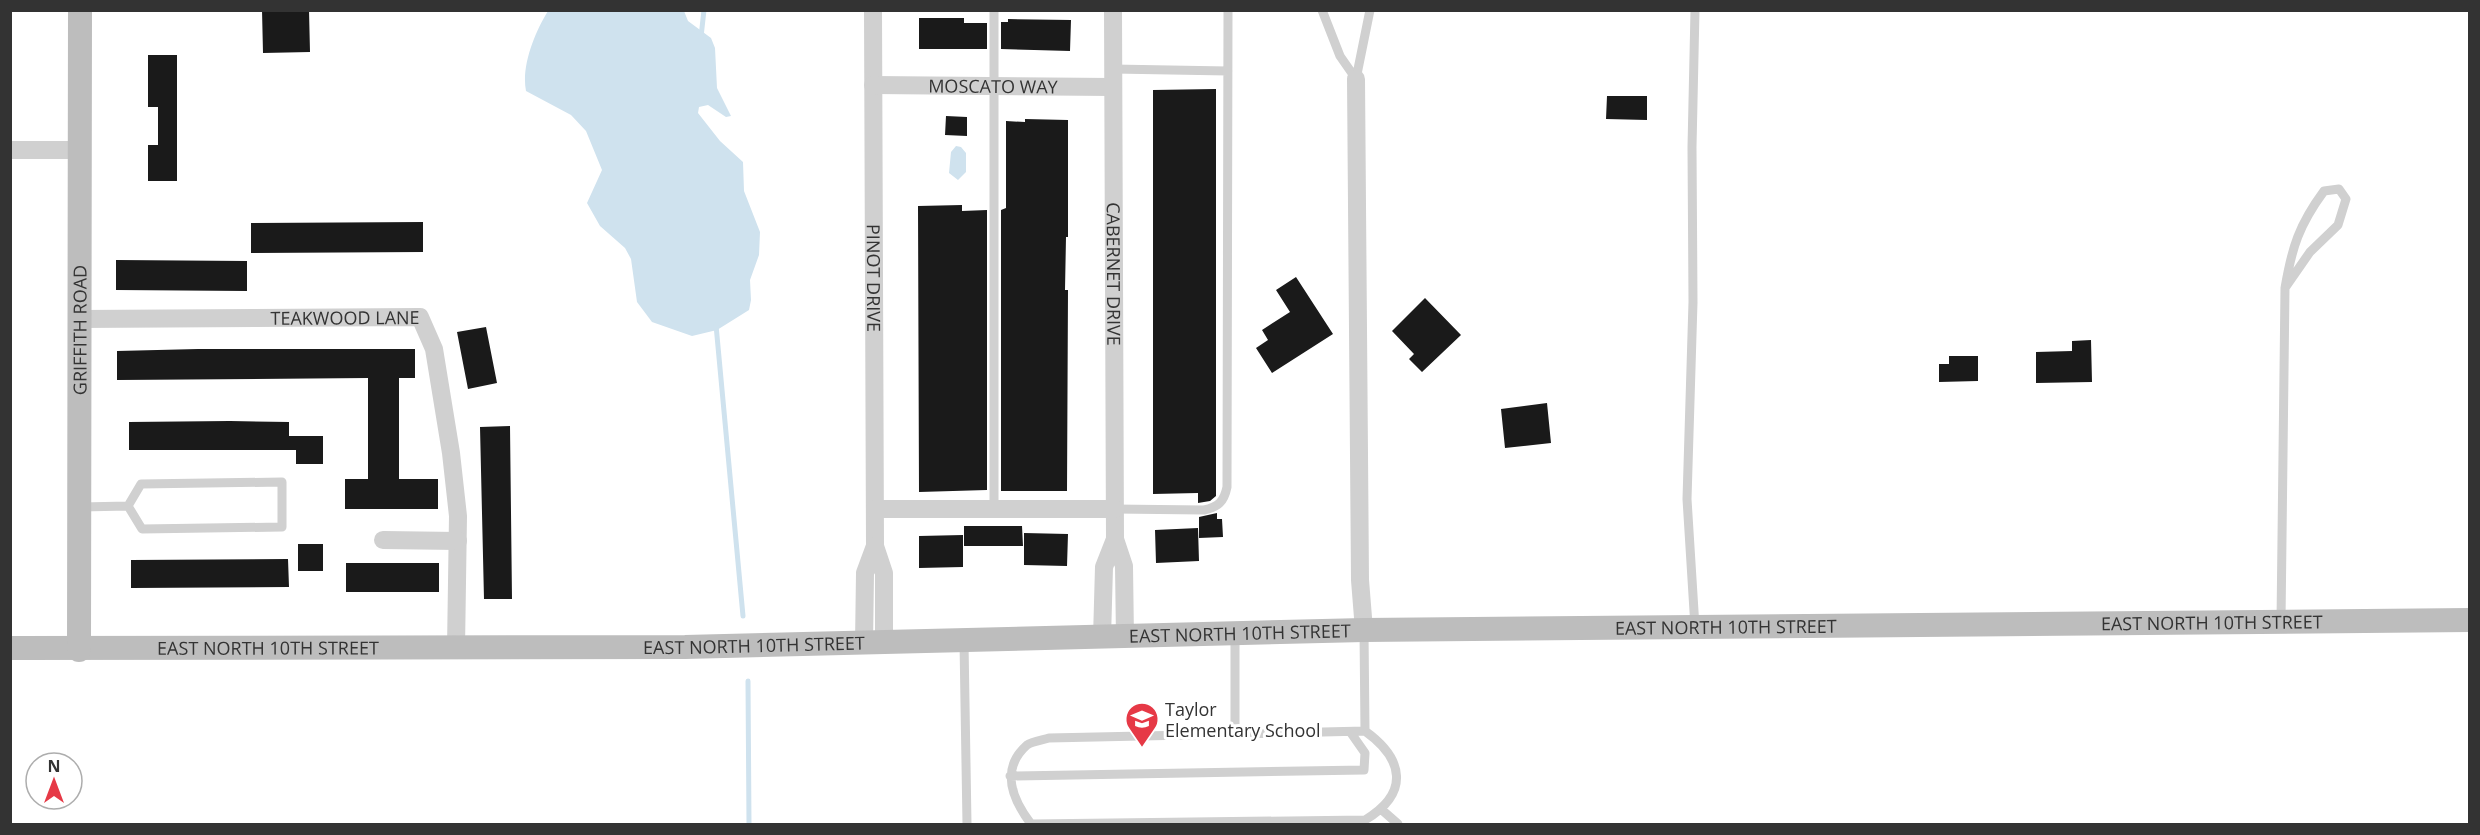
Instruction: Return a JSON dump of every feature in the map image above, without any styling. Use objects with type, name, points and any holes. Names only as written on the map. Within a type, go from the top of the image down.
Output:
[{"type":"main road","name":"GRIFFITH ROAD","points":[[79,650],[80,10]]},
{"type":"main road","name":"EAST NORTH 10TH STREET","points":[[10,648],[79,650],[456,648],[963,642],[1364,630],[2469,620]]},
{"type":"street","name":"PINOT DRIVE","points":[[873,10],[875,546],[884,573],[874,643]]},
{"type":"street","name":"CABERNET DRIVE","points":[[1113,10],[1114,509],[1115,539],[1124,566],[1113,638]]},
{"type":"street","name":"MOSCATO WAY","points":[[873,85],[994,86],[1113,78]]},
{"type":"street","points":[[1356,79],[1360,580],[1364,630]]},
{"type":"street","points":[[10,150],[80,150]]},
{"type":"street","name":"TEAKWOOD LANE","points":[[78,319],[420,317],[434,349],[451,453],[458,516],[456,648]]},
{"type":"street","points":[[875,509],[1114,509]]},
{"type":"street","points":[[383,540],[458,541]]},
{"type":"lane","points":[[994,10],[994,509]]},
{"type":"lane","points":[[1114,509],[1204,510],[1216,508],[1224,499],[1227,487],[1228,10]]},
{"type":"lane","points":[[1322,10],[1340,56],[1356,79]]},
{"type":"lane","points":[[1356,79],[1370,10]]},
{"type":"lane","points":[[1695,10],[1692,147],[1693,302],[1687,499],[1695,627]]},
{"type":"lane","points":[[1113,78],[1228,71]]},
{"type":"lane","points":[[2281,622],[2285,288],[2291,249],[2304,219],[2324,191],[2339,189],[2346,199],[2338,225],[2310,252],[2285,288]]},
{"type":"lane","points":[[282,482],[282,527],[142,529],[128,506],[141,484],[282,482]]},
{"type":"lane","points":[[78,507],[128,506]]},
{"type":"lane","points":[[1364,630],[1365,731]]},
{"type":"lane","points":[[1235,634],[1236,734]]},
{"type":"lane","points":[[963,642],[967,825]]},
{"type":"lane","points":[[1365,731],[1382,743],[1392,755],[1395,792],[1382,810],[1365,820],[1030,824],[1018,807],[1011,790],[1010,776],[1014,764],[1028,744],[1049,738],[1351,733],[1365,731]]},
{"type":"lane","points":[[1010,776],[1364,770],[1365,753],[1351,733]]},
{"type":"lane","points":[[1382,810],[1398,825]]},
{"type":"water","points":[[548,11],[684,11],[688,21],[711,38],[715,48],[717,88],[731,116],[726,117],[708,105],[699,107],[698,113],[720,141],[743,162],[744,191],[760,232],[759,255],[750,280],[749,310],[717,330],[692,336],[652,322],[637,302],[631,259],[625,248],[600,226],[587,203],[602,170],[586,131],[571,115],[526,91],[527,60],[530,49]]},
{"type":"water","points":[[956,146],[961,147],[966,153],[966,172],[958,180],[949,173],[951,152]]},
{"type":"building","points":[[262,10],[309,10],[310,52],[263,53]]},
{"type":"building","points":[[919,18],[964,18],[964,23],[987,23],[987,49],[919,49]]},
{"type":"building","points":[[1008,19],[1071,20],[1070,51],[1001,49],[1001,22],[1008,22]]},
{"type":"building","points":[[148,55],[177,55],[177,181],[148,181],[148,145],[158,145],[158,107],[148,107]]},
{"type":"building","points":[[1216,89],[1216,496],[1210,501],[1198,503],[1198,493],[1153,494],[1153,90]]},
{"type":"building","points":[[1607,96],[1647,96],[1647,120],[1606,119]]},
{"type":"building","points":[[946,116],[967,117],[967,136],[945,135]]},
{"type":"building","points":[[1025,119],[1068,120],[1068,237],[1066,237],[1065,290],[1068,290],[1067,491],[1001,491],[1001,210],[1006,208],[1006,121],[1025,122]]},
{"type":"building","points":[[962,205],[962,211],[987,210],[987,490],[919,492],[918,206]]},
{"type":"building","points":[[423,222],[423,252],[251,253],[251,223]]},
{"type":"building","points":[[116,260],[247,261],[247,291],[116,290]]},
{"type":"building","points":[[1296,277],[1333,334],[1272,373],[1256,348],[1268,340],[1262,330],[1290,312],[1276,290]]},
{"type":"building","points":[[1425,298],[1461,335],[1422,372],[1409,359],[1414,354],[1392,331]]},
{"type":"building","points":[[486,327],[497,383],[468,389],[457,332]]},
{"type":"building","points":[[2091,340],[2092,382],[2036,383],[2036,352],[2072,351],[2072,341]]},
{"type":"building","points":[[415,349],[415,378],[399,378],[399,479],[438,479],[438,509],[345,509],[345,479],[368,479],[368,378],[117,380],[117,351]]},
{"type":"building","points":[[1949,356],[1978,356],[1978,381],[1939,382],[1939,364],[1949,364]]},
{"type":"building","points":[[1547,403],[1551,443],[1505,448],[1501,409]]},
{"type":"building","points":[[129,422],[289,422],[289,436],[323,436],[323,464],[296,464],[296,450],[129,450]]},
{"type":"building","points":[[510,426],[512,599],[484,599],[480,427]]},
{"type":"building","points":[[1217,513],[1217,519],[1222,519],[1223,537],[1199,538],[1199,517]]},
{"type":"building","points":[[964,526],[1022,526],[1023,546],[964,546]]},
{"type":"building","points":[[1198,528],[1199,561],[1156,563],[1155,530]]},
{"type":"building","points":[[1024,533],[1068,534],[1067,566],[1024,565]]},
{"type":"building","points":[[963,535],[963,567],[919,568],[919,536]]},
{"type":"building","points":[[298,544],[323,544],[323,571],[298,571]]},
{"type":"building","points":[[288,559],[289,587],[131,588],[131,560]]},
{"type":"building","points":[[346,563],[439,563],[439,592],[346,592]]},
{"type":"waterway","points":[[701,37],[704,10]]},
{"type":"waterway","points":[[716,325],[743,616]]},
{"type":"waterway","points":[[748,681],[749,824]]},
{"type":"place","name":"Taylor Elementary School","points":[[1142,748]]}]
